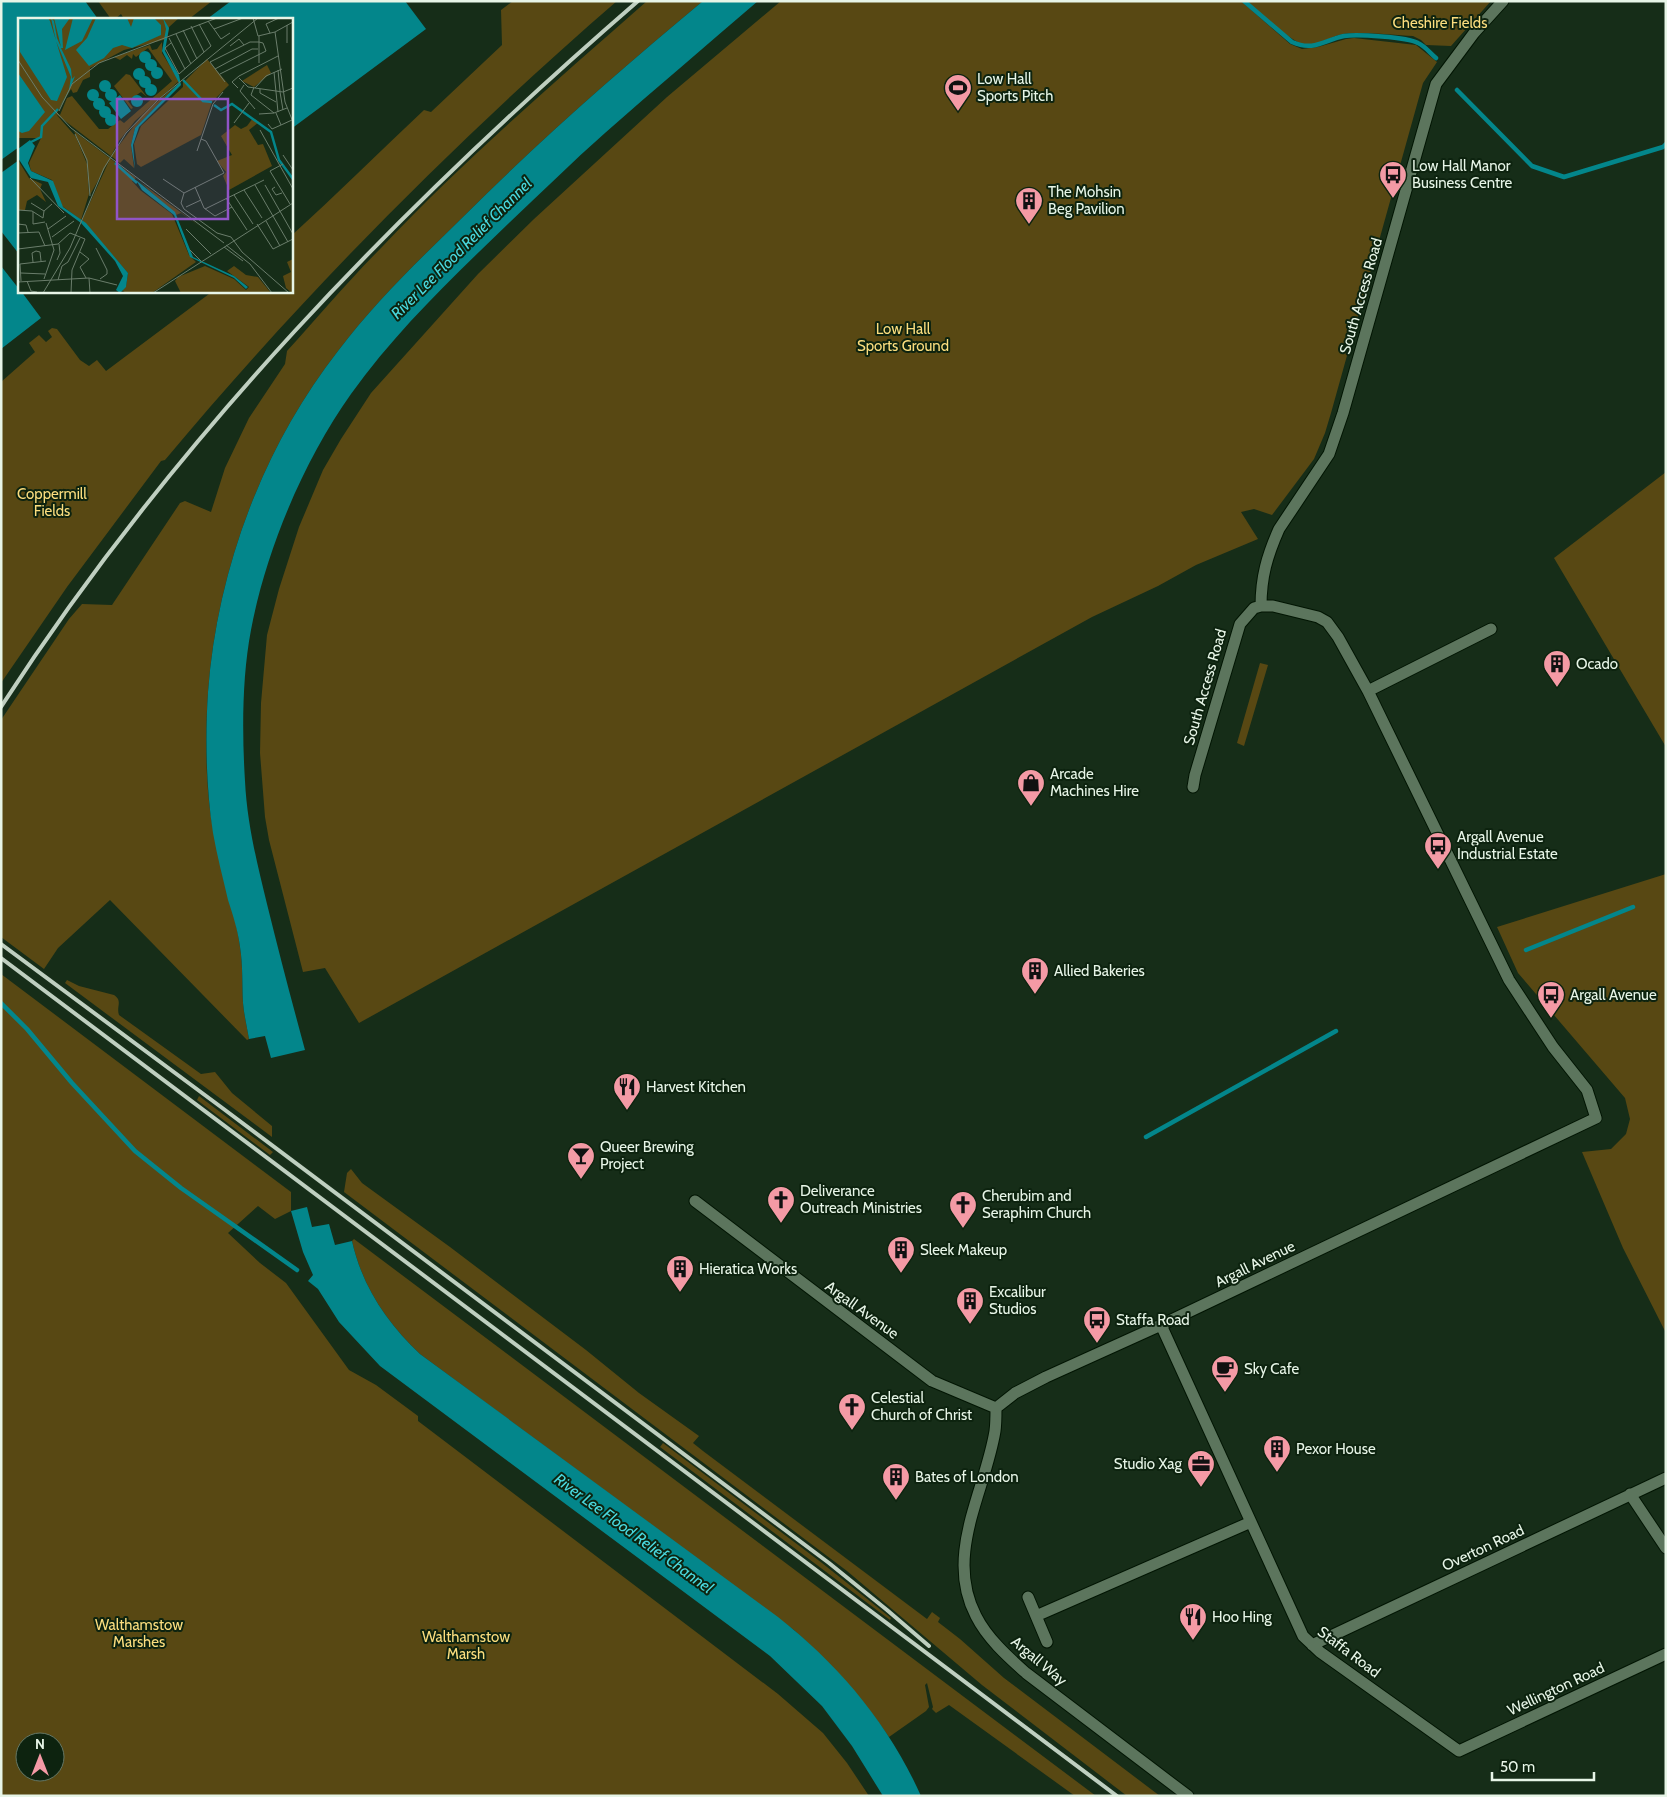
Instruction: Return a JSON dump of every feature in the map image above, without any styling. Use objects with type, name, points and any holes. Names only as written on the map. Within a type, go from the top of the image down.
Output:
[{"type":"street","name":"South Access Road","points":[[1193,787],[1236,632],[1254,608],[1261,606],[1263,573],[1279,529],[1328,454],[1343,413],[1436,84],[1474,33],[1503,1]]},
{"type":"street","points":[[1261,606],[1318,616],[1327,622],[1338,637],[1368,691],[1491,629]]},
{"type":"street","name":"Argall Avenue","points":[[695,1201],[932,1381],[996,1408],[1015,1393],[1046,1377],[1161,1325],[1596,1118],[1587,1090],[1553,1047],[1509,980],[1368,691]]},
{"type":"street","name":"Staffa Road","points":[[1161,1325],[1303,1636],[1312,1645],[1459,1751]]},
{"type":"street","name":"Argall Way","points":[[996,1408],[992,1447],[966,1541],[964,1557],[966,1587],[976,1616],[984,1630],[1008,1657],[1026,1673],[1188,1796]]},
{"type":"street","name":"Overton Road","points":[[1312,1645],[1666,1478]]},
{"type":"street","points":[[1630,1494],[1666,1548]]},
{"type":"street","points":[[1036,1616],[1251,1522]]},
{"type":"street","points":[[1028,1597],[1047,1642]]},
{"type":"street","name":"Wellington Road","points":[[1459,1751],[1666,1654]]},
{"type":"green space","points":[[98,1],[212,1],[190,18],[123,18],[121,14],[116,18],[110,18]]},
{"type":"green space","name":"Coppermill Fields","points":[[513,1],[617,1],[556,54],[439,165],[326,279],[271,338],[165,460],[161,461],[67,587],[1,683],[1,382],[35,352],[29,343],[39,335],[46,342],[52,337],[48,331],[52,328],[57,329],[80,360],[89,366],[97,360],[106,371],[212,292],[292,292],[292,235],[424,110],[431,112],[502,45],[501,10]]},
{"type":"green space","points":[[647,1],[703,1],[611,79],[522,160],[367,315],[311,388],[287,428],[266,469],[248,512],[233,556],[213,646],[208,692],[206,744],[207,781],[211,817],[238,933],[242,961],[243,1008],[249,1039],[247,1040],[110,900],[58,948],[44,969],[1,937],[1,720],[69,619],[82,604],[112,605],[180,503],[185,501],[211,512],[225,468],[249,418],[285,364],[287,351],[333,299],[413,215],[478,152]]},
{"type":"green space","name":"Low Hall Sports Ground","points":[[781,1],[1241,1],[1290,44],[1302,49],[1354,38],[1416,45],[1437,62],[1423,83],[1325,433],[1314,459],[1272,515],[1254,509],[1241,512],[1258,539],[1196,565],[1158,586],[1092,617],[359,1023],[325,968],[303,972],[269,840],[265,817],[260,753],[261,703],[267,635],[279,589],[299,527],[323,470],[371,393],[478,274],[534,219],[667,97]]},
{"type":"green space","name":"Cheshire Fields","points":[[1247,1],[1491,1],[1451,46],[1426,45],[1413,36],[1359,33],[1338,35],[1318,43],[1302,44],[1282,31]]},
{"type":"green space","points":[[1666,472],[1666,747],[1554,558]]},
{"type":"green space","points":[[1260,663],[1268,665],[1244,746],[1237,743]]},
{"type":"green space","points":[[1666,874],[1666,1333],[1623,1248],[1582,1152],[1611,1149],[1626,1134],[1630,1119],[1625,1098],[1518,973],[1497,927]]},
{"type":"green space","points":[[1,974],[291,1192],[291,1211],[275,1219],[258,1206],[228,1233],[260,1263],[286,1283],[349,1370],[376,1385],[418,1416],[418,1421],[778,1694],[823,1733],[847,1763],[869,1796],[1,1796]]},
{"type":"green space","points":[[67,980],[79,986],[114,995],[119,1002],[119,1015],[201,1074],[215,1072],[232,1093],[272,1126],[272,1137],[65,983]]},
{"type":"green space","points":[[199,1096],[273,1152],[270,1155],[197,1100]]},
{"type":"green space","points":[[351,1169],[362,1183],[450,1247],[586,1350],[639,1393],[699,1436],[693,1443],[703,1451],[927,1619],[932,1612],[940,1618],[938,1622],[1004,1678],[1160,1796],[1127,1796],[982,1685],[847,1571],[344,1192],[347,1173]]},
{"type":"green space","points":[[354,1239],[1096,1796],[1075,1796],[949,1705],[936,1713],[932,1709],[927,1683],[925,1685],[929,1707],[889,1737],[845,1680],[794,1630],[420,1354],[397,1330],[377,1303],[356,1258],[352,1241]]},
{"type":"green space","points":[[663,1443],[822,1563],[891,1618],[890,1620],[660,1447]]},
{"type":"water","points":[[1,1],[85,1],[97,18],[18,18],[18,148],[1,160]]},
{"type":"water","points":[[231,1],[405,1],[426,29],[292,128],[292,18],[208,18]]},
{"type":"water","name":"River Lee Flood Relief Channel","points":[[703,1],[758,1],[581,155],[467,264],[406,326],[368,371],[334,420],[318,447],[289,507],[266,569],[251,630],[243,705],[245,781],[250,828],[267,904],[305,1050],[271,1058],[265,1036],[249,1039],[243,1003],[242,961],[239,941],[213,833],[207,763],[208,692],[213,646],[233,556],[248,512],[266,469],[287,428],[311,388],[367,315],[522,160],[611,79]]},
{"type":"water","points":[[18,161],[18,253],[1,231],[1,173]]},
{"type":"water","points":[[1,266],[18,288],[18,292],[22,292],[41,318],[1,349]]},
{"type":"water","name":"River Lee Flood Relief Channel","points":[[307,1207],[312,1227],[329,1224],[335,1245],[352,1241],[362,1273],[377,1303],[397,1330],[420,1354],[778,1617],[822,1655],[878,1720],[894,1744],[921,1796],[883,1796],[852,1746],[822,1706],[770,1656],[380,1366],[339,1322],[318,1289],[308,1281],[313,1275],[303,1252],[291,1211]]},
{"type":"waterway","points":[[1244,1],[1292,42],[1300,45],[1313,46],[1344,36],[1382,36],[1418,43],[1436,58]]},
{"type":"waterway","points":[[1457,90],[1532,166],[1564,177],[1663,147],[1666,144]]},
{"type":"waterway","points":[[1526,950],[1633,907]]},
{"type":"waterway","points":[[1,1003],[27,1029],[72,1083],[135,1151],[181,1188],[297,1270]]},
{"type":"waterway","points":[[1146,1137],[1336,1031]]},
{"type":"railway","points":[[1,707],[68,608],[140,513],[215,421],[294,332],[377,245],[462,161],[638,1]]},
{"type":"railway","points":[[1,944],[829,1563],[929,1646]]},
{"type":"railway","points":[[1,958],[1117,1796]]},
{"type":"place","name":"Low Hall Sports Pitch","points":[[958,112]]},
{"type":"place","name":"Low Hall Manor Business Centre","points":[[1393,199]]},
{"type":"place","name":"The Mohsin Beg Pavilion","points":[[1029,225]]},
{"type":"place","name":"Ocado","points":[[1557,688]]},
{"type":"place","name":"Arcade Machines Hire","points":[[1031,807]]},
{"type":"place","name":"Argall Avenue Industrial Estate","points":[[1438,870]]},
{"type":"place","name":"Allied Bakeries","points":[[1035,995]]},
{"type":"place","name":"Argall Avenue","points":[[1551,1019]]},
{"type":"place","name":"Harvest Kitchen","points":[[627,1111]]},
{"type":"place","name":"Queer Brewing Project","points":[[581,1180]]},
{"type":"place","name":"Deliverance Outreach Ministries","points":[[781,1224]]},
{"type":"place","name":"Cherubim and Seraphim Church","points":[[963,1229]]},
{"type":"place","name":"Sleek Makeup","points":[[901,1274]]},
{"type":"place","name":"Hieratica Works","points":[[680,1293]]},
{"type":"place","name":"Excalibur Studios","points":[[970,1325]]},
{"type":"place","name":"Staffa Road","points":[[1097,1344]]},
{"type":"place","name":"Sky Cafe","points":[[1225,1393]]},
{"type":"place","name":"Celestial Church of Christ","points":[[852,1431]]},
{"type":"place","name":"Pexor House","points":[[1277,1473]]},
{"type":"place","name":"Studio Xag","points":[[1201,1488]]},
{"type":"place","name":"Bates of London","points":[[896,1501]]},
{"type":"place","name":"Hoo Hing","points":[[1193,1641]]},
{"type":"park label","name":"Walthamstow Marshes","points":[[139,1634]]},
{"type":"park label","name":"Walthamstow Marsh","points":[[466,1646]]}]
